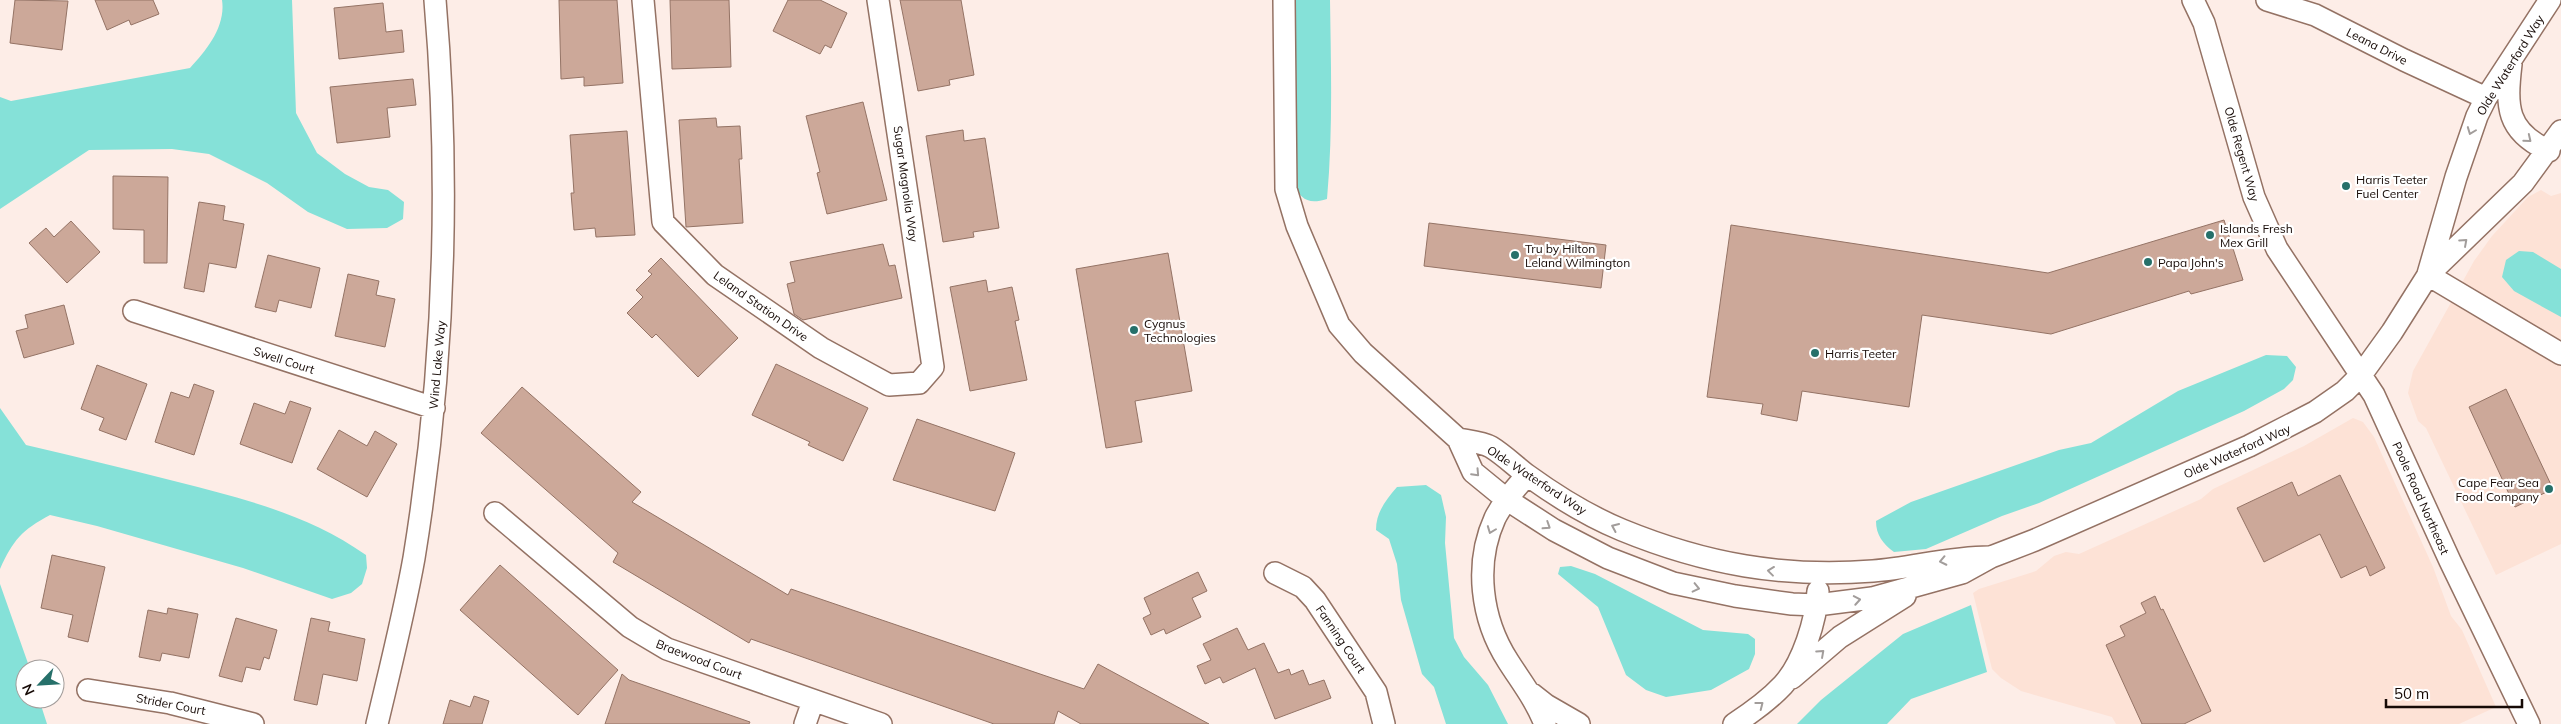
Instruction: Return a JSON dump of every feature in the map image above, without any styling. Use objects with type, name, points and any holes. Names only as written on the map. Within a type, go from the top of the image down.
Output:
[{"type":"street","name":"Wind Lake Way","points":[[377,724],[413,559],[434,408],[444,264],[444,118],[435,0]]},
{"type":"street","name":"Leland Station Drive","points":[[644,0],[663,222],[715,274],[821,348],[889,385],[920,383],[933,367]]},
{"type":"street","name":"Sugar Magnolia Way","points":[[878,0],[933,367]]},
{"type":"street","points":[[1284,0],[1286,189],[1297,226],[1339,325],[1363,353],[1458,439]]},
{"type":"street","name":"Leana Drive","points":[[2267,0],[2314,15],[2486,98]]},
{"type":"street","name":"Olde Waterford Way","points":[[2428,275],[2468,142],[2486,98],[2512,61],[2550,0]]},
{"type":"street","name":"Olde Regent Way","points":[[2200,1],[2204,23],[2254,197],[2264,222],[2294,275],[2361,374]]},
{"type":"street","points":[[2512,61],[2509,96],[2514,125],[2530,142],[2549,151]]},
{"type":"street","name":"Olde Waterford Way","points":[[1458,439],[1473,472],[1506,498],[1582,546],[1644,573],[1673,583],[1735,596],[1818,605],[1872,598],[1930,583],[1962,573],[1991,557],[2062,528],[2295,424],[2330,402],[2361,374],[2392,332],[2428,275],[2523,184],[2549,151],[2561,131]]},
{"type":"street","points":[[2428,275],[2561,354]]},
{"type":"street","name":"Swell Court","points":[[134,311],[434,408]]},
{"type":"street","name":"Poole Road Northeast","points":[[2361,374],[2383,415],[2479,622],[2529,724]]},
{"type":"street","name":"Olde Waterford Way","points":[[1458,439],[1490,447],[1527,475],[1601,521],[1672,548],[1727,564],[1766,571],[1820,574],[1902,568],[1960,557],[1991,557]]},
{"type":"street","points":[[1527,475],[1506,498],[1496,517],[1486,543],[1482,576],[1484,596],[1492,629],[1499,646],[1530,692],[1545,724]]},
{"type":"street","name":"Braewood Court","points":[[495,513],[630,627],[648,639],[690,658],[881,724]]},
{"type":"street","name":"Fanning Court","points":[[1275,573],[1303,587],[1315,600],[1376,692],[1384,724]]},
{"type":"street","points":[[1784,684],[1797,661],[1813,625],[1818,605],[1820,574]]},
{"type":"street","points":[[1734,724],[1840,637],[1898,600],[1930,583]]},
{"type":"street","name":"Strider Court","points":[[88,690],[170,703],[253,724]]},
{"type":"street","points":[[1530,692],[1546,705],[1579,724]]},
{"type":"street","points":[[805,724],[813,700]]},
{"type":"shaded area","points":[[2541,190],[2551,196],[2561,193],[2561,544],[2496,575],[2426,428],[2418,421],[2408,393],[2413,371],[2474,261],[2492,236],[2528,197]]},
{"type":"shaded area","points":[[2353,418],[2363,422],[2374,437],[2433,567],[2451,616],[2462,630],[2496,707],[2459,724],[2116,724],[2112,717],[2021,691],[2001,678],[1992,669],[1973,593],[1979,589],[2036,571],[2054,556],[2066,552],[2079,554],[2201,499],[2213,489],[2304,446]]},
{"type":"water","points":[[222,0],[292,0],[296,113],[317,153],[345,174],[369,187],[388,190],[404,202],[403,219],[387,228],[347,229],[308,212],[267,183],[209,154],[172,149],[89,150],[0,209],[0,97],[11,101],[190,68],[214,37],[221,19]]},
{"type":"water","points":[[1292,0],[1330,0],[1330,149],[1327,199],[1320,201],[1310,201],[1302,197],[1291,183]]},
{"type":"water","points":[[2519,251],[2533,252],[2561,269],[2561,317],[2514,291],[2502,277],[2506,260]]},
{"type":"water","points":[[2266,355],[2287,356],[2296,367],[2293,380],[2284,389],[2244,411],[2039,503],[2002,516],[1926,549],[1894,552],[1883,542],[1879,535],[1876,521],[1911,502],[2059,450],[2091,443],[2178,391]]},
{"type":"water","points":[[0,408],[26,445],[228,495],[276,510],[322,529],[366,555],[367,568],[362,584],[351,593],[332,599],[243,568],[97,526],[50,515],[19,537],[9,550],[0,569]]},
{"type":"water","points":[[1426,485],[1441,495],[1446,517],[1445,543],[1454,638],[1464,657],[1488,685],[1508,724],[1446,724],[1434,687],[1422,674],[1401,600],[1397,564],[1389,539],[1376,530],[1376,524],[1380,512],[1397,487]]},
{"type":"water","points":[[1571,566],[1595,574],[1703,630],[1748,634],[1755,639],[1755,654],[1749,669],[1711,690],[1666,697],[1646,690],[1626,675],[1598,607],[1558,574],[1560,567]]},
{"type":"water","points":[[0,584],[26,659],[15,659],[15,709],[42,709],[47,724],[0,724]]},
{"type":"water","points":[[1971,605],[1987,672],[1911,699],[1887,724],[1797,724],[1821,700],[1903,634]]},
{"type":"building","points":[[15,0],[68,1],[62,50],[10,43]]},
{"type":"building","points":[[95,0],[153,0],[159,14],[131,25],[129,20],[107,30]]},
{"type":"building","points":[[559,0],[617,0],[623,83],[584,86],[584,77],[561,79]]},
{"type":"building","points":[[670,0],[729,0],[731,67],[672,69]]},
{"type":"building","points":[[788,0],[820,0],[847,13],[831,48],[825,45],[820,54],[773,31]]},
{"type":"building","points":[[900,0],[961,0],[974,75],[949,80],[950,85],[918,91]]},
{"type":"building","points":[[383,3],[386,32],[402,30],[404,52],[339,59],[334,8]]},
{"type":"building","points":[[413,79],[416,105],[387,108],[390,137],[337,143],[330,87]]},
{"type":"building","points":[[863,102],[887,200],[827,214],[817,173],[820,172],[806,116]]},
{"type":"building","points":[[716,118],[717,127],[740,126],[742,159],[739,159],[743,223],[686,227],[679,120]]},
{"type":"building","points":[[963,130],[964,141],[985,138],[999,228],[973,232],[974,237],[943,242],[926,136]]},
{"type":"building","points":[[627,131],[635,235],[596,237],[595,228],[574,230],[571,193],[574,193],[570,135]]},
{"type":"building","points":[[113,176],[168,177],[167,263],[144,263],[144,230],[113,229]]},
{"type":"building","points":[[199,202],[225,206],[223,220],[244,224],[236,268],[209,263],[204,292],[184,288]]},
{"type":"building","name":"Harris Teeter","points":[[2224,220],[2243,280],[2191,294],[2189,291],[2051,334],[1922,315],[1909,407],[1802,391],[1797,421],[1761,414],[1763,404],[1707,397],[1731,225],[2048,273]]},
{"type":"building","points":[[71,221],[100,252],[67,283],[29,243],[46,228],[54,237]]},
{"type":"building","name":"Tru by Hilton Leland Wilmington","points":[[1429,223],[1606,245],[1601,288],[1424,266]]},
{"type":"building","points":[[883,244],[889,266],[895,265],[902,298],[803,320],[794,314],[787,284],[795,282],[790,262]]},
{"type":"building","name":"Cygnus Technologies","points":[[1168,253],[1192,391],[1135,401],[1142,442],[1106,448],[1076,269]]},
{"type":"building","points":[[268,255],[320,268],[311,308],[279,300],[276,312],[255,307]]},
{"type":"building","points":[[661,258],[738,338],[698,377],[656,334],[652,338],[627,313],[643,297],[636,290],[652,274],[648,271]]},
{"type":"building","points":[[348,274],[379,281],[376,295],[395,299],[385,347],[335,336]]},
{"type":"building","points":[[986,280],[988,292],[1012,287],[1019,320],[1015,321],[1027,380],[970,391],[950,287]]},
{"type":"building","points":[[64,305],[74,344],[24,358],[16,331],[28,328],[25,315]]},
{"type":"building","points":[[776,364],[868,408],[843,461],[808,445],[810,442],[752,415]]},
{"type":"building","points":[[97,365],[147,384],[126,440],[99,430],[104,418],[81,409]]},
{"type":"building","points":[[194,384],[214,391],[194,455],[155,442],[171,392],[189,398]]},
{"type":"building","points":[[522,387],[641,492],[632,502],[788,595],[791,589],[1084,689],[1098,664],[1209,724],[1081,724],[1058,711],[1054,724],[994,724],[751,639],[749,643],[613,562],[618,553],[481,433]]},
{"type":"building","points":[[2506,389],[2553,489],[2515,507],[2469,407]]},
{"type":"building","points":[[290,401],[311,408],[292,463],[240,444],[254,403],[285,414]]},
{"type":"building","points":[[917,419],[1015,453],[995,511],[893,480]]},
{"type":"building","points":[[339,430],[367,446],[375,431],[397,444],[367,497],[317,469]]},
{"type":"building","points":[[2340,475],[2385,568],[2370,576],[2366,566],[2341,578],[2320,534],[2264,562],[2237,508],[2292,482],[2298,496]]},
{"type":"building","points":[[52,555],[105,567],[88,642],[68,637],[73,615],[41,608]]},
{"type":"building","points":[[500,565],[618,670],[578,715],[460,610]]},
{"type":"building","points":[[1198,572],[1207,591],[1192,598],[1201,617],[1166,634],[1164,629],[1151,635],[1143,618],[1151,614],[1144,598]]},
{"type":"building","points":[[2155,596],[2161,610],[2163,609],[2211,711],[2184,724],[2142,724],[2106,645],[2125,636],[2120,626],[2146,613],[2141,603]]},
{"type":"building","points":[[168,608],[198,614],[189,658],[162,653],[160,661],[139,657],[148,610],[167,614]]},
{"type":"building","points":[[236,618],[277,630],[269,659],[264,657],[260,670],[246,667],[242,682],[219,676]]},
{"type":"building","points":[[311,618],[330,622],[328,631],[365,639],[357,681],[323,674],[317,705],[294,700]]},
{"type":"building","points":[[1237,628],[1248,650],[1264,643],[1278,673],[1289,669],[1291,675],[1303,670],[1309,685],[1324,680],[1331,698],[1275,719],[1255,668],[1223,683],[1220,677],[1205,684],[1197,666],[1211,660],[1203,644]]},
{"type":"building","points":[[622,674],[629,680],[750,722],[749,724],[605,724]]},
{"type":"building","points":[[474,696],[489,701],[482,724],[443,724],[450,700],[470,707]]},
{"type":"place","name":"Harris Teeter Fuel Center","points":[[2346,186]]},
{"type":"place","name":"Islands Fresh Mex Grill","points":[[2210,235]]},
{"type":"place","name":"Tru by Hilton Leland Wilmington","points":[[1515,255]]},
{"type":"place","name":"Papa John's","points":[[2148,262]]},
{"type":"place","name":"Cygnus Technologies","points":[[1134,330]]},
{"type":"place","name":"Harris Teeter","points":[[1815,353]]},
{"type":"place","name":"Cape Fear Sea Food Company","points":[[2549,489]]}]
